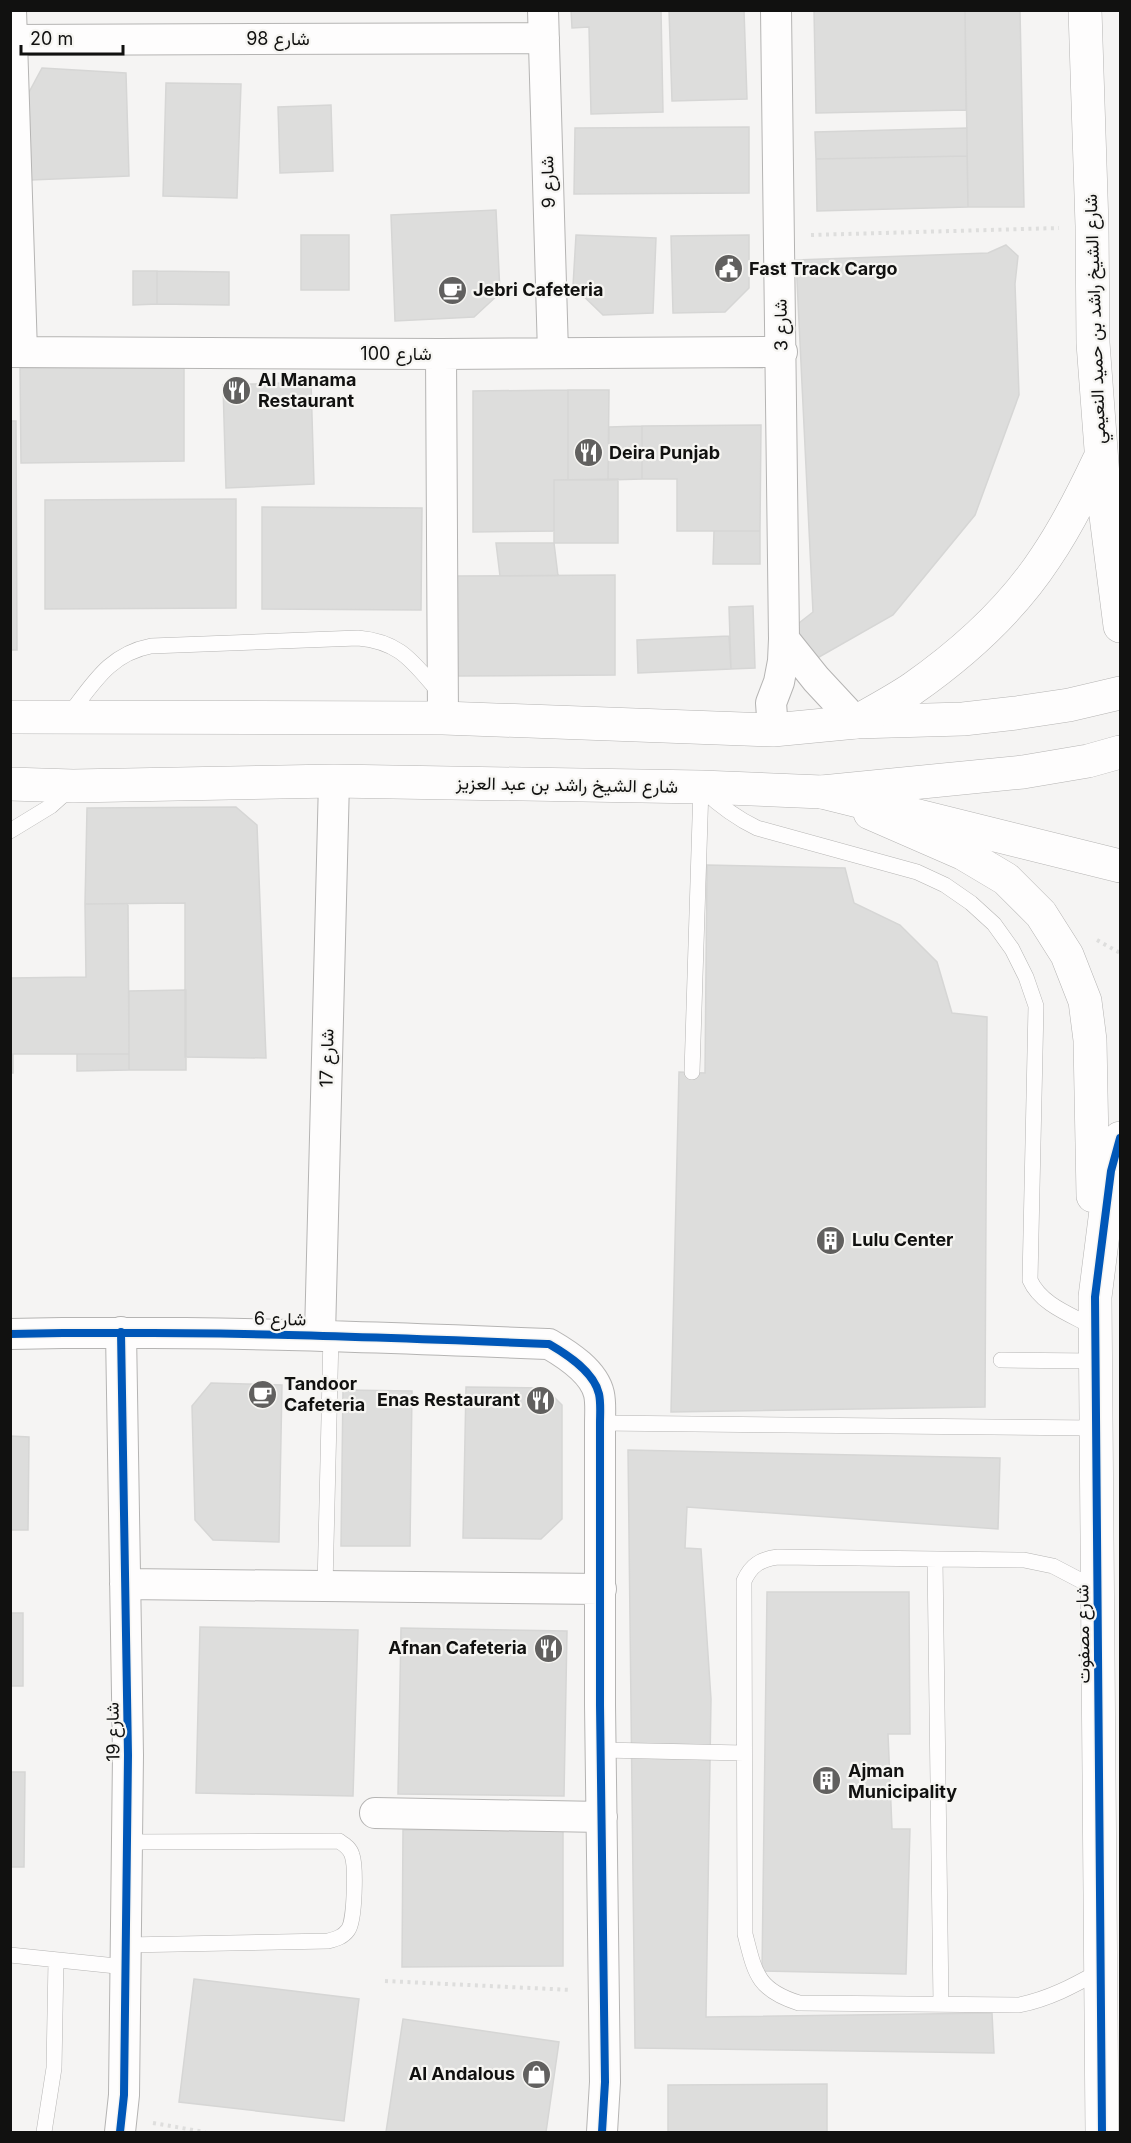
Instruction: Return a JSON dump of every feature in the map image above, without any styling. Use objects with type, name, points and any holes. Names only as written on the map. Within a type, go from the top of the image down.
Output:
[{"type":"main road","name":"شارع الشيخ راشد بن حميد النعيمي","points":[[1085,10],[1092,226],[1093,343],[1100,459],[1120,626]]},
{"type":"main road","points":[[856,722],[911,690],[961,651],[1007,606],[1045,559],[1077,507],[1100,459]]},
{"type":"main road","points":[[10,717],[443,707],[773,730],[856,722],[909,722],[995,716],[1069,705],[1120,693]]},
{"type":"main road","name":"شارع الشيخ راشد بن عبد العزيز","points":[[10,784],[73,786],[334,781],[822,792],[1023,772],[1088,761],[1120,752]]},
{"type":"main road","points":[[822,792],[1120,866]]},
{"type":"main road","points":[[822,792],[963,854],[1006,879],[1041,914],[1067,955],[1085,1001],[1090,1040],[1095,1313]]},
{"type":"main road","name":"شارع مصفوت","points":[[1102,2133],[1100,1971],[1109,1682],[1097,1589],[1095,1313],[1111,1171],[1120,1138]]},
{"type":"street","points":[[11,10],[16,352]]},
{"type":"street","name":"شارع 3","points":[[773,730],[771,703],[779,682],[784,639],[776,10]]},
{"type":"street","name":"شارع 98","points":[[11,40],[544,24]]},
{"type":"street","name":"شارع 9","points":[[544,24],[553,353]]},
{"type":"street","name":"شارع 100","points":[[16,352],[441,354],[782,352]]},
{"type":"street","points":[[441,354],[443,707]]},
{"type":"street","points":[[784,639],[816,679],[856,722]]},
{"type":"street","name":"شارع 17","points":[[326,1335],[334,781]]},
{"type":"street","name":"شارع 6","points":[[10,1334],[121,1332],[326,1335],[549,1344],[585,1371],[594,1384],[599,1394],[600,1423]]},
{"type":"street","name":"شارع 19","points":[[121,1332],[128,1755],[126,1956],[121,2125]]},
{"type":"street","points":[[600,1423],[605,2082],[602,2133]]},
{"type":"street","points":[[125,1584],[601,1589]]},
{"type":"street","points":[[375,1813],[602,1817]]},
{"type":"lane","points":[[68,717],[105,668],[138,648],[358,638],[376,639],[403,653],[443,707]]},
{"type":"lane","points":[[10,831],[51,806],[73,786]]},
{"type":"lane","points":[[692,1072],[701,788]]},
{"type":"lane","points":[[701,788],[736,818],[757,828],[917,872],[945,885],[971,903],[994,924],[1012,949],[1026,976],[1036,1006],[1030,1280],[1039,1296],[1047,1302],[1095,1313]]},
{"type":"lane","points":[[325,1587],[326,1335]]},
{"type":"lane","points":[[1001,1360],[1095,1361]]},
{"type":"lane","points":[[600,1423],[1096,1428]]},
{"type":"lane","points":[[1097,1589],[1053,1566],[1024,1560],[778,1557],[766,1558],[755,1564],[744,1581],[744,1934],[754,1971],[763,1982],[785,1999],[799,2003],[1019,2005],[1042,2000],[1065,1991],[1100,1971]]},
{"type":"lane","points":[[935,1558],[941,2004]]},
{"type":"lane","points":[[601,1750],[744,1753]]},
{"type":"lane","points":[[10,1955],[56,1960],[328,1941],[343,1935],[349,1928],[353,1911],[353,1856],[350,1850],[339,1841],[127,1842]]},
{"type":"lane","points":[[44,2133],[54,2068],[56,1960]]},
{"type":"path","points":[[780,236],[1092,226]]},
{"type":"path","points":[[1097,940],[1120,953]]},
{"type":"path","points":[[385,1981],[603,1991]]},
{"type":"path","points":[[121,2125],[205,2133]]},
{"type":"building","points":[[571,10],[661,10],[663,112],[591,114],[589,27],[572,28]]},
{"type":"building","points":[[669,10],[744,10],[747,99],[672,101]]},
{"type":"building","points":[[814,10],[965,10],[966,110],[816,113]]},
{"type":"building","points":[[965,10],[1020,10],[1024,207],[968,207]]},
{"type":"building","points":[[42,68],[126,73],[129,176],[31,180],[27,96]]},
{"type":"building","points":[[166,83],[241,84],[237,198],[163,196]]},
{"type":"building","points":[[331,105],[333,171],[280,173],[278,107]]},
{"type":"building","points":[[749,127],[749,193],[574,194],[575,128]]},
{"type":"building","points":[[967,128],[967,156],[816,159],[815,132]]},
{"type":"building","points":[[967,156],[968,207],[817,211],[816,159]]},
{"type":"building","points":[[496,210],[500,293],[474,317],[395,321],[391,215]]},
{"type":"building","points":[[301,235],[349,235],[349,290],[301,290]]},
{"type":"building","points":[[576,235],[656,238],[653,313],[603,315],[573,286]]},
{"type":"building","points":[[749,235],[749,288],[725,312],[673,313],[671,236]]},
{"type":"building","points":[[1006,245],[1018,256],[1015,284],[1019,395],[975,515],[893,615],[814,660],[794,627],[813,612],[796,260],[988,253]]},
{"type":"building","points":[[133,271],[157,271],[157,304],[133,305]]},
{"type":"building","points":[[157,271],[229,272],[229,305],[157,304]]},
{"type":"building","points":[[184,367],[184,461],[21,463],[20,368]]},
{"type":"building","points":[[311,382],[314,484],[226,488],[223,385]]},
{"type":"building","name":"Deira Punjab","points":[[568,390],[609,390],[608,480],[568,480]]},
{"type":"building","points":[[568,390],[568,480],[554,480],[554,531],[473,532],[473,391]]},
{"type":"building","points":[[10,421],[16,421],[17,650],[10,650]]},
{"type":"building","points":[[761,425],[760,531],[677,531],[677,479],[642,479],[642,426]]},
{"type":"building","points":[[642,426],[642,479],[608,480],[609,427]]},
{"type":"building","points":[[618,479],[618,543],[554,543],[554,480]]},
{"type":"building","points":[[236,499],[236,608],[45,609],[45,500]]},
{"type":"building","points":[[262,507],[422,508],[421,610],[262,609]]},
{"type":"building","points":[[714,531],[760,531],[760,564],[713,564]]},
{"type":"building","points":[[496,543],[554,543],[558,576],[500,576]]},
{"type":"building","points":[[615,575],[615,675],[456,676],[457,576]]},
{"type":"building","points":[[753,606],[755,668],[731,669],[729,607]]},
{"type":"building","points":[[729,636],[731,669],[638,673],[637,640]]},
{"type":"building","points":[[236,807],[257,825],[266,1058],[185,1057],[185,903],[85,904],[87,808]]},
{"type":"building","name":"Lulu Center","points":[[707,865],[845,868],[854,903],[900,925],[937,962],[952,1013],[987,1017],[985,1407],[671,1412],[679,1072],[705,1073]]},
{"type":"building","points":[[85,904],[128,904],[129,1054],[10,1054],[10,978],[86,977]]},
{"type":"building","points":[[186,990],[186,1070],[129,1070],[129,991]]},
{"type":"building","points":[[10,1054],[13,1055],[13,1073],[10,1073]]},
{"type":"building","points":[[77,1054],[129,1054],[129,1070],[77,1071]]},
{"type":"building","points":[[211,1383],[282,1385],[279,1542],[213,1540],[195,1520],[192,1406]]},
{"type":"building","points":[[466,1387],[545,1388],[562,1405],[562,1519],[541,1539],[463,1538]]},
{"type":"building","points":[[343,1390],[412,1391],[410,1546],[341,1546]]},
{"type":"building","points":[[10,1436],[29,1437],[28,1530],[10,1530]]},
{"type":"building","points":[[628,1450],[1000,1458],[998,1529],[687,1507],[685,1548],[701,1549],[711,1699],[706,2017],[992,2013],[994,2053],[635,2048]]},
{"type":"building","points":[[10,1558],[11,1613],[23,1613],[23,1686],[10,1686]]},
{"type":"building","name":"Ajman Municipality","points":[[767,1592],[909,1592],[910,1734],[888,1734],[892,1829],[910,1829],[906,1974],[762,1971]]},
{"type":"building","points":[[200,1627],[358,1630],[353,1796],[196,1793]]},
{"type":"building","points":[[401,1628],[567,1631],[564,1796],[398,1794]]},
{"type":"building","points":[[10,1772],[25,1772],[24,1867],[10,1867]]},
{"type":"building","points":[[403,1830],[563,1830],[563,1966],[402,1967]]},
{"type":"building","points":[[194,1979],[359,1999],[344,2121],[179,2102]]},
{"type":"building","points":[[403,2019],[559,2042],[546,2132],[386,2132]]},
{"type":"building","points":[[827,2084],[827,2132],[668,2132],[668,2085]]},
{"type":"cycle path","points":[[1102,2132],[1095,1297],[1111,1171],[1120,1138]]},
{"type":"cycle path","points":[[120,2132],[124,2095],[128,1755],[121,1332]]},
{"type":"cycle path","points":[[10,1334],[212,1334],[549,1344],[572,1359],[592,1378],[599,1394],[600,1409],[600,1705],[605,2082],[602,2132]]},
{"type":"place","name":"Fast Track Cargo","points":[[728,269]]},
{"type":"place","name":"Jebri Cafeteria","points":[[452,290]]},
{"type":"place","name":"Al Manama Restaurant","points":[[237,390]]},
{"type":"place","name":"Deira Punjab","points":[[588,453]]},
{"type":"place","name":"Lulu Center","points":[[831,1240]]},
{"type":"place","name":"Tandoor Cafeteria","points":[[263,1394]]},
{"type":"place","name":"Enas Restaurant","points":[[541,1400]]},
{"type":"place","name":"Afnan Cafeteria","points":[[548,1648]]},
{"type":"place","name":"Ajman Municipality","points":[[827,1781]]},
{"type":"place","name":"Al Andalous","points":[[536,2074]]}]
